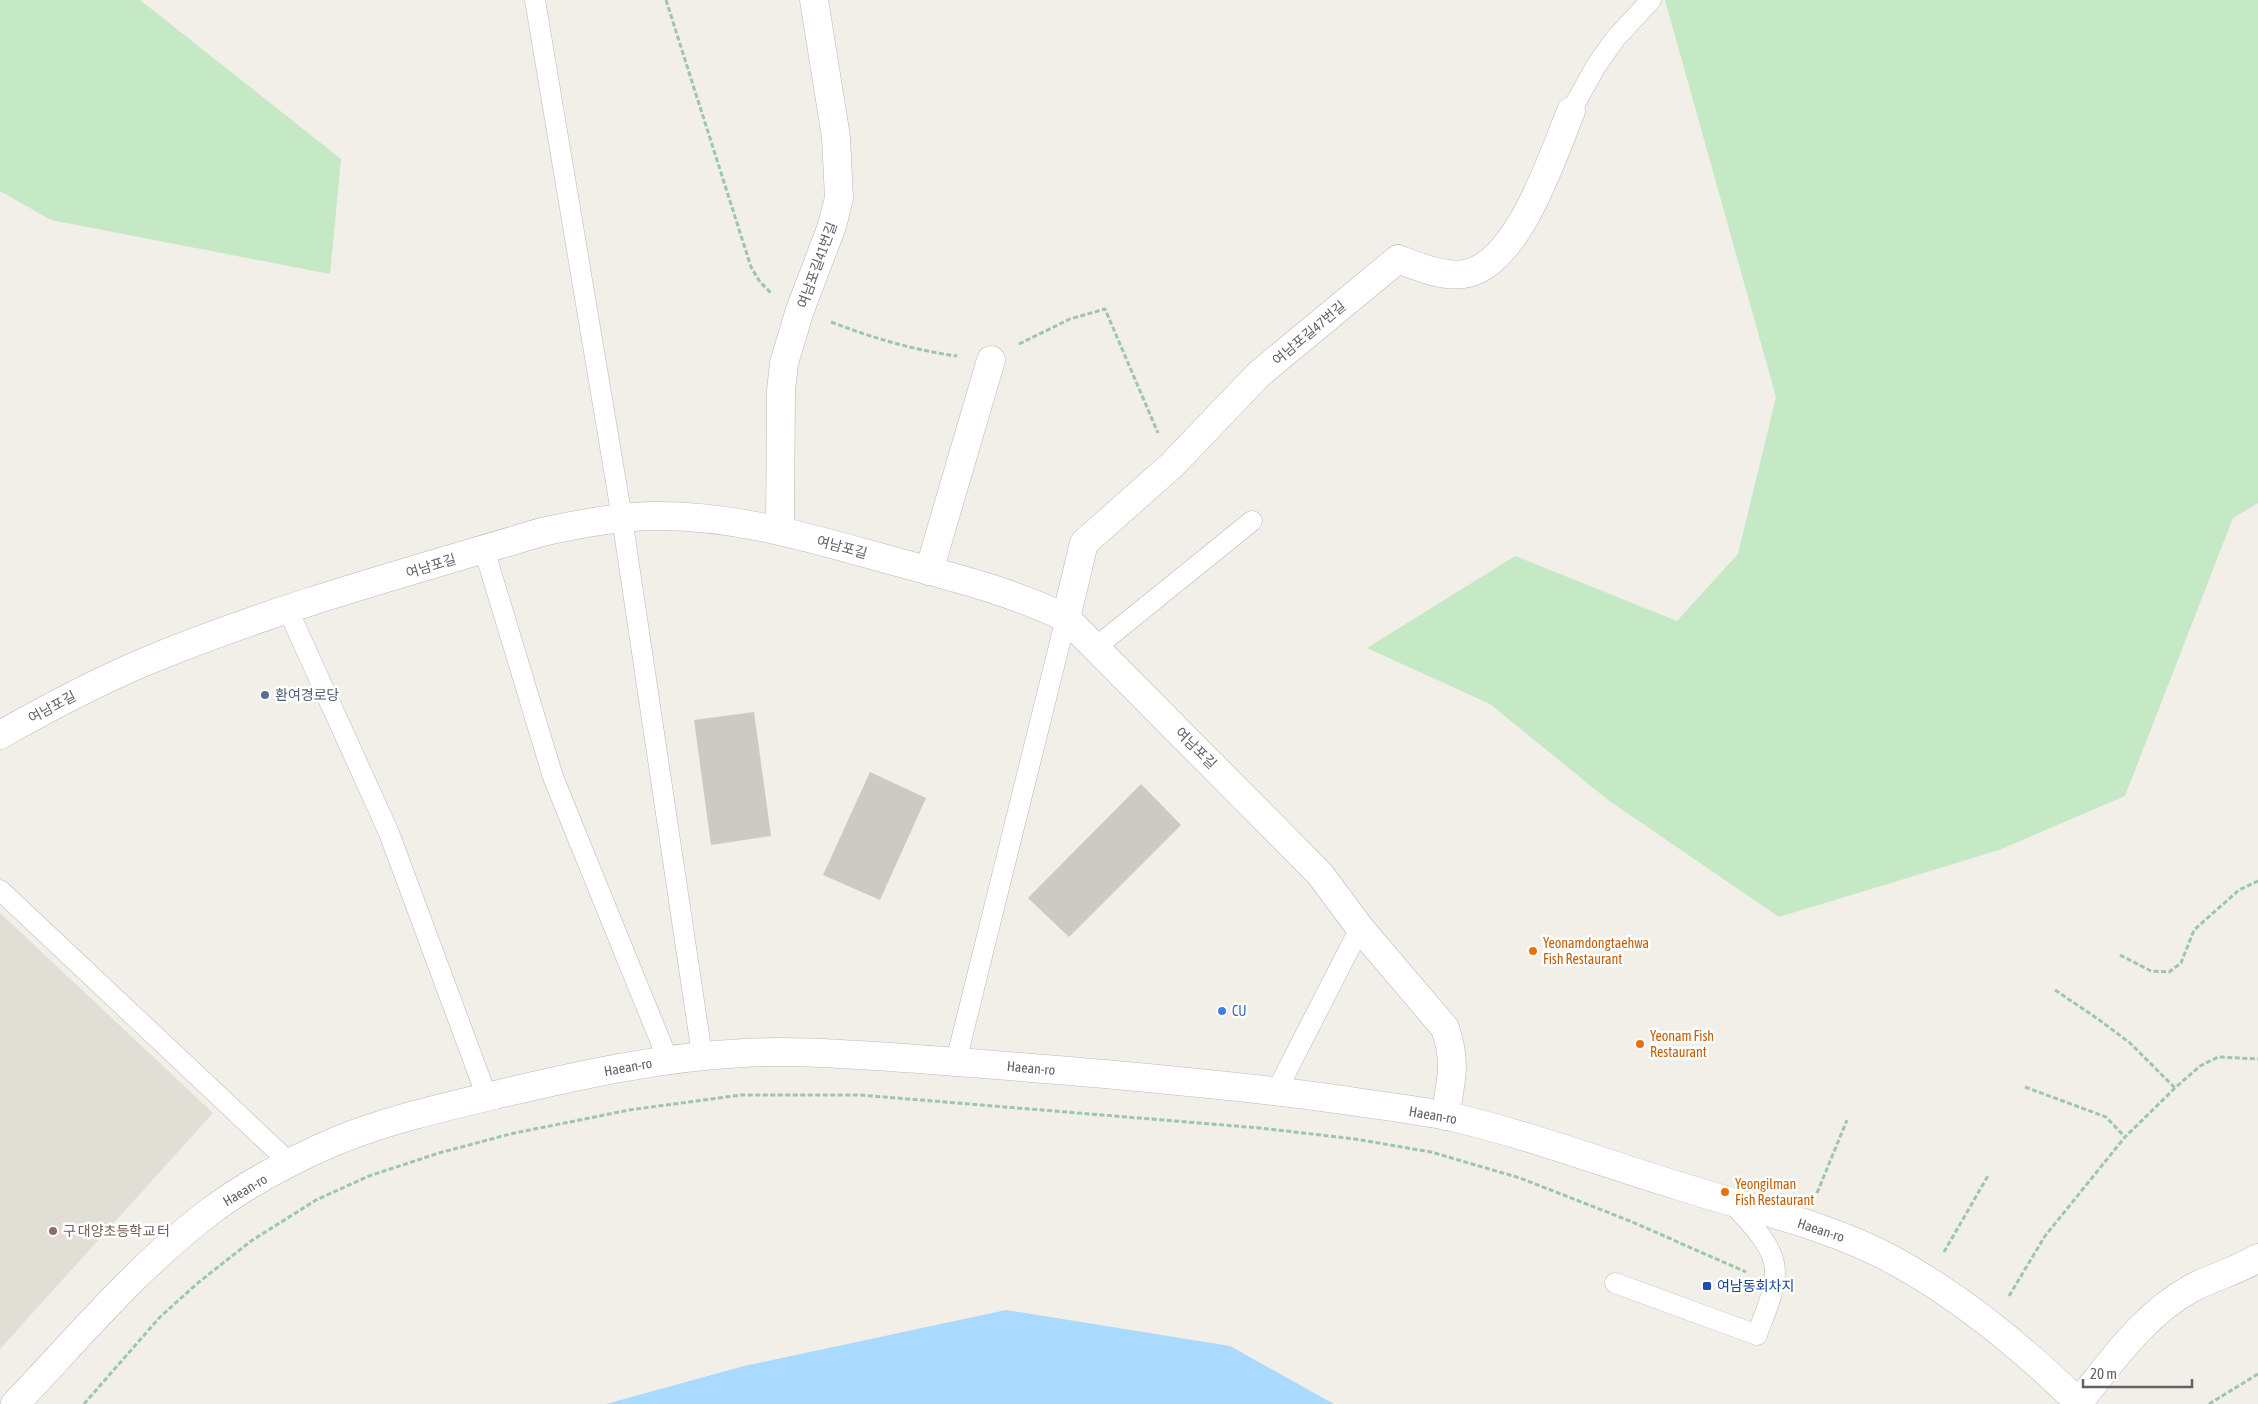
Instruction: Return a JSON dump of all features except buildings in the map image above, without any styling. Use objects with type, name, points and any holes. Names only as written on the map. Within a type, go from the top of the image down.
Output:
[{"type":"street","name":"여남포길41번길","points":[[780,530],[784,363],[800,310],[832,226],[839,198],[836,137],[814,0]]},
{"type":"street","name":"여남포길47번길","points":[[1066,618],[1084,543],[1172,465],[1259,374],[1398,260],[1431,271],[1446,274],[1465,274],[1481,268],[1498,256],[1515,235],[1532,204],[1571,111]]},
{"type":"street","points":[[929,571],[991,360]]},
{"type":"street","name":"여남포길","points":[[0,735],[90,687],[142,664],[288,610],[542,532],[584,523],[622,518],[683,517],[780,530],[929,571],[1041,606],[1066,618],[1320,874],[1360,928],[1446,1028],[1452,1048],[1453,1070],[1445,1116]]},
{"type":"street","name":"Haean-ro","points":[[15,1404],[136,1276],[175,1240],[214,1208],[290,1163],[338,1140],[385,1124],[487,1097],[600,1071],[668,1060],[748,1052],[808,1052],[956,1062],[1277,1090],[1445,1116],[1505,1130],[1732,1203],[1804,1224],[1853,1241],[1891,1258],[1991,1325],[2027,1354],[2080,1403]]},
{"type":"street","points":[[2080,1403],[2128,1340],[2171,1301],[2192,1288],[2258,1258]]},
{"type":"lane","points":[[535,0],[622,518],[702,1056]]},
{"type":"lane","points":[[1571,111],[1596,66],[1615,39],[1651,0]]},
{"type":"lane","points":[[1096,647],[1252,521]]},
{"type":"lane","points":[[484,549],[553,777],[668,1060]]},
{"type":"lane","points":[[288,610],[389,833],[487,1097]]},
{"type":"lane","points":[[956,1062],[1066,618]]},
{"type":"lane","points":[[0,890],[290,1163]]},
{"type":"lane","points":[[1277,1090],[1360,928]]},
{"type":"lane","points":[[1615,1283],[1757,1335],[1773,1284],[1774,1264],[1765,1244],[1753,1226],[1732,1203]]},
{"type":"path","points":[[666,0],[751,267],[760,282],[776,299],[800,310]]},
{"type":"path","points":[[2120,956],[2151,970],[2169,972],[2181,963],[2194,930],[2239,890],[2258,881]]},
{"type":"path","points":[[2056,990],[2130,1043],[2175,1088]]},
{"type":"path","points":[[1991,1325],[2045,1236],[2125,1137],[2200,1066],[2218,1057],[2258,1059]]},
{"type":"path","points":[[2025,1087],[2106,1117],[2125,1137]]},
{"type":"path","points":[[84,1404],[160,1317],[198,1282],[251,1242],[316,1200],[369,1176],[430,1156],[510,1134],[629,1110],[741,1095],[860,1095],[1250,1127],[1354,1138],[1431,1152],[1520,1178],[1630,1221],[1773,1284]]},
{"type":"path","points":[[1804,1224],[1847,1120]]},
{"type":"path","points":[[1928,1281],[1989,1174]]},
{"type":"path","points":[[2209,1404],[2258,1374]]},
{"type":"shaded area","name":"구 대양초등학교 터","points":[[0,913],[213,1113],[0,1349]]},
{"type":"green space","points":[[0,0],[140,0],[341,159],[330,274],[51,220],[0,191]]},
{"type":"green space","points":[[1665,0],[2258,0],[2258,503],[2233,518],[2125,796],[1999,850],[1779,917],[1608,800],[1490,704],[1367,648],[1515,556],[1677,621],[1738,554],[1776,397]]},
{"type":"water","points":[[1006,1310],[1230,1346],[1334,1404],[606,1404],[744,1366]]},
{"type":"place","name":"환여경로당","points":[[265,695]]},
{"type":"place","name":"Yeonamdongtaehwa Fish Restaurant","points":[[1533,951]]},
{"type":"place","name":"CU","points":[[1222,1011]]},
{"type":"place","name":"Yeonam Fish Restaurant","points":[[1640,1044]]},
{"type":"place","name":"Yeongilman Fish Restaurant","points":[[1725,1192]]},
{"type":"place","name":"구 대양초등학교 터","points":[[53,1231]]},
{"type":"place","name":"여남동회차지","points":[[1707,1286]]}]
